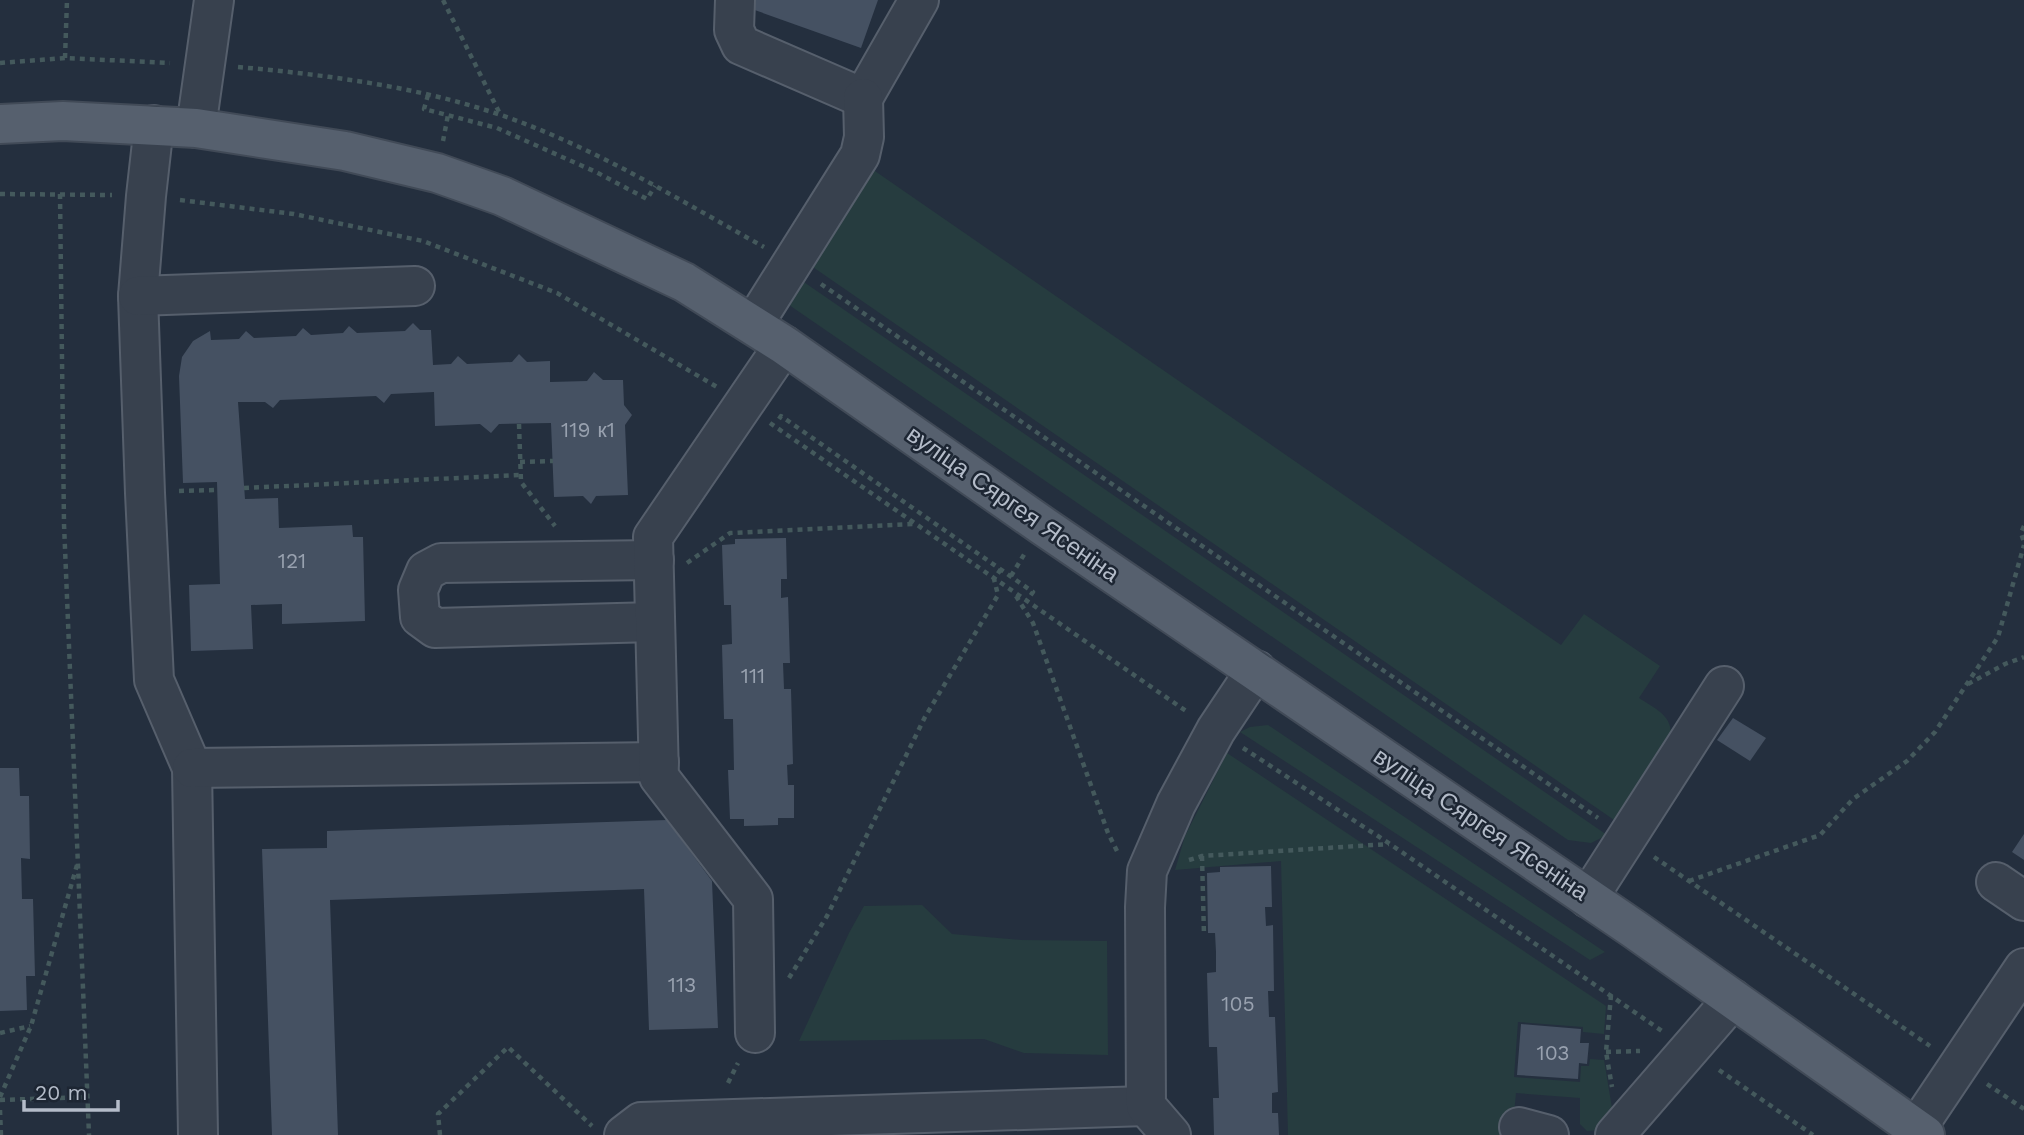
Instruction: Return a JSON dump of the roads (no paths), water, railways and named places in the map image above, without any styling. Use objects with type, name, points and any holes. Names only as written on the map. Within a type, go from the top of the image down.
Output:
[{"type":"main road","name":"вуліца Сяргея Ясеніна","points":[[0,124],[63,121],[196,128],[345,151],[437,173],[502,196],[684,282],[768,335],[1256,670],[1921,1132]]},
{"type":"lane","points":[[196,128],[214,0]]},
{"type":"lane","points":[[736,0],[734,30],[741,45],[863,98]]},
{"type":"lane","points":[[755,1033],[753,899],[659,777],[653,537],[744,404],[792,264],[860,155],[864,138],[863,98],[919,0]]},
{"type":"lane","points":[[154,125],[138,296],[154,680],[192,768],[198,1135]]},
{"type":"lane","points":[[138,296],[415,286]]},
{"type":"lane","points":[[441,563],[654,589],[435,628],[420,617],[418,590],[426,571],[441,563]]},
{"type":"lane","points":[[1171,1135],[1146,1106],[1145,907],[1134,864],[1177,804],[1216,730],[1256,670]]},
{"type":"lane","points":[[1587,898],[1724,686]]},
{"type":"lane","points":[[192,768],[659,762]]},
{"type":"lane","points":[[1921,1132],[1959,1065],[2024,968]]},
{"type":"lane","points":[[1617,1132],[1733,999]]},
{"type":"lane","points":[[609,1131],[641,1122],[1146,1106]]}]
